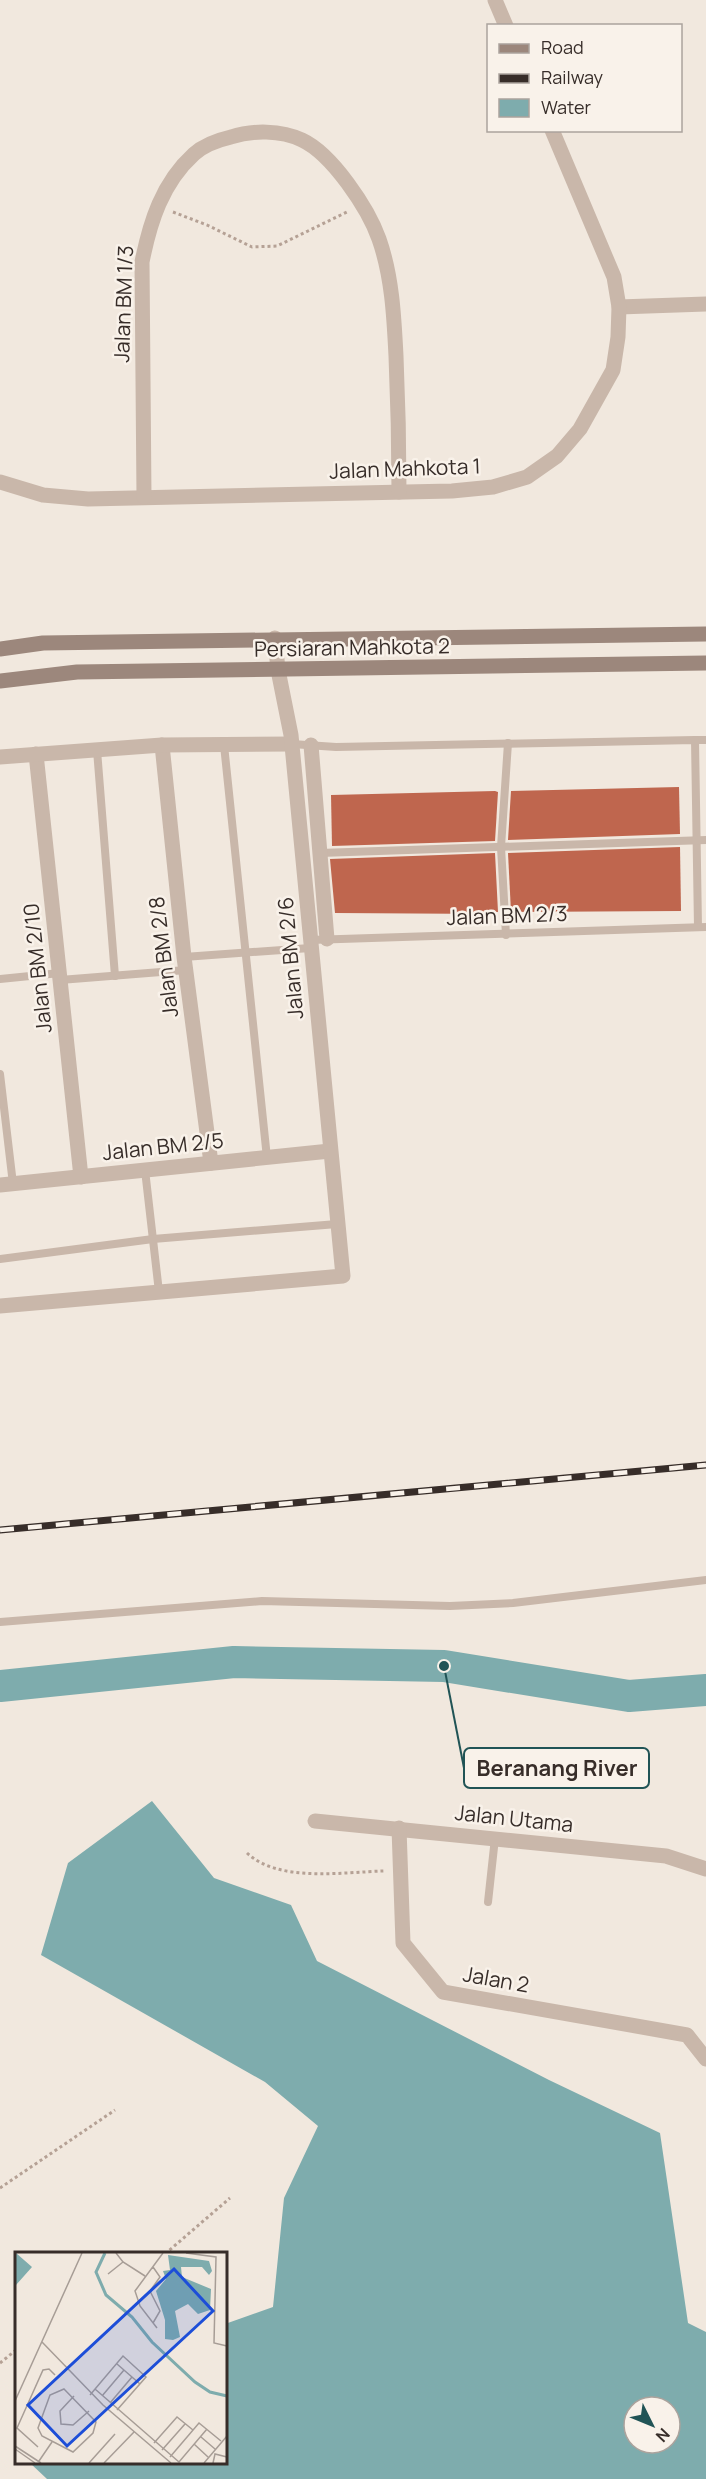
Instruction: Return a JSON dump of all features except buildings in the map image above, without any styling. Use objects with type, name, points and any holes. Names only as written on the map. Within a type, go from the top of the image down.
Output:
[{"type":"main road","name":"Persiaran Mahkota 2","points":[[0,649],[43,643],[275,638],[706,634]]},
{"type":"main road","name":"Persiaran Mahkota 2","points":[[0,681],[77,672],[706,663]]},
{"type":"street","points":[[495,0],[505,24]]},
{"type":"street","name":"Jalan BM 1/3","points":[[144,497],[142,262],[148,231],[157,207],[178,172],[195,153],[225,138],[264,132],[303,140],[345,179],[362,204],[379,239],[392,296],[398,402],[399,492]]},
{"type":"street","name":"Jalan Mahkota 1","points":[[0,482],[42,495],[88,499],[452,491],[494,487],[527,477],[557,456],[580,429],[613,370],[618,337],[619,307],[614,277],[553,132]]},
{"type":"street","points":[[619,307],[706,304]]},
{"type":"street","name":"Jalan BM 2/6","points":[[159,1292],[343,1276],[291,744],[278,670],[275,638]]},
{"type":"street","points":[[0,757],[162,745],[291,744]]},
{"type":"street","name":"Jalan BM 2/8","points":[[162,745],[185,964],[211,1164]]},
{"type":"street","points":[[311,745],[327,939]]},
{"type":"street","name":"Jalan BM 2/10","points":[[36,754],[81,1177]]},
{"type":"street","name":"Jalan BM 2/5","points":[[6,1184],[330,1151]]},
{"type":"street","points":[[0,1306],[159,1292]]},
{"type":"street","name":"Jalan Utama","points":[[315,1821],[666,1856],[706,1869]]},
{"type":"street","name":"Jalan 2","points":[[399,1828],[403,1943],[443,1992],[687,2035],[706,2059]]},
{"type":"lane","points":[[695,740],[696,840],[702,927]]},
{"type":"lane","points":[[291,744],[336,747],[706,740]]},
{"type":"lane","points":[[506,935],[501,847],[508,743]]},
{"type":"lane","points":[[224,745],[267,1158]]},
{"type":"lane","points":[[97,750],[115,976]]},
{"type":"lane","points":[[320,853],[706,840]]},
{"type":"lane","name":"Jalan BM 2/3","points":[[0,979],[115,976],[245,952],[310,944],[327,939],[702,927]]},
{"type":"lane","points":[[0,1074],[6,1184]]},
{"type":"lane","points":[[145,1170],[159,1292]]},
{"type":"lane","points":[[0,1258],[153,1239],[337,1224]]},
{"type":"lane","points":[[0,1622],[262,1601],[450,1606],[513,1603],[706,1580]]},
{"type":"lane","points":[[488,1902],[495,1838]]},
{"type":"path","points":[[157,207],[207,225],[252,247],[277,246],[362,204]]},
{"type":"path","points":[[247,1853],[257,1863],[295,1873],[401,1870]]},
{"type":"path","points":[[0,2188],[115,2110]]},
{"type":"path","points":[[167,2252],[230,2198]]},
{"type":"path","points":[[0,2363],[15,2351]]},
{"type":"water","points":[[152,1801],[214,1878],[291,1905],[317,1961],[549,2080],[660,2133],[688,2323],[706,2332],[706,2479],[47,2479],[31,2464],[226,2464],[226,2324],[273,2307],[284,2198],[318,2126],[265,2082],[41,1955],[68,1863]]},
{"type":"waterway","points":[[0,1686],[234,1662],[444,1666],[629,1696],[706,1690]]},
{"type":"railway","points":[[0,1530],[706,1465]]},
{"type":"place","name":"Beranang River","points":[[444,1666]]}]
